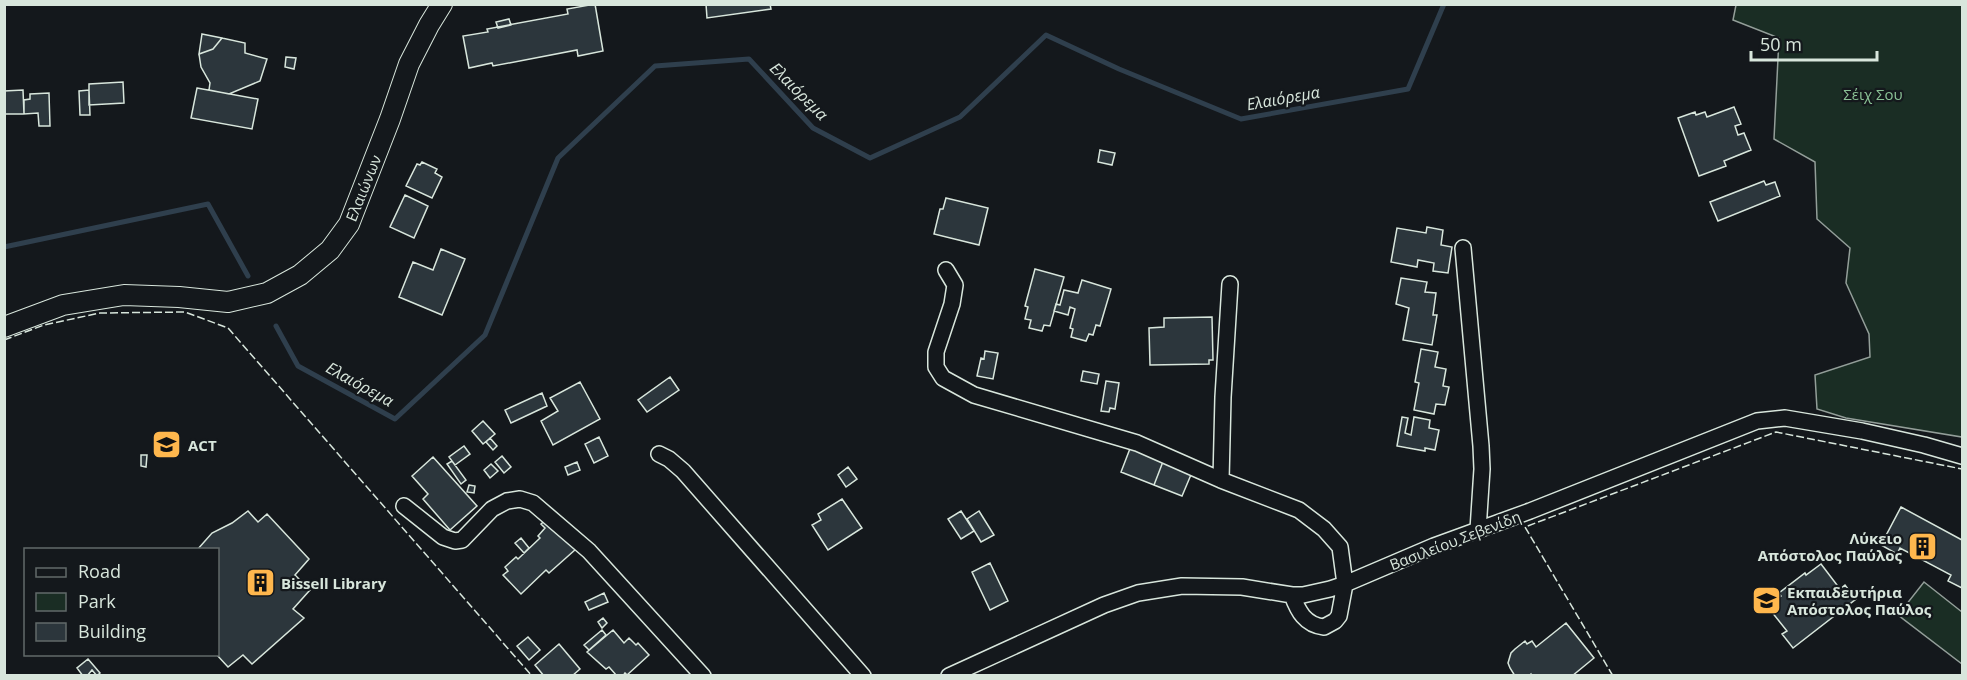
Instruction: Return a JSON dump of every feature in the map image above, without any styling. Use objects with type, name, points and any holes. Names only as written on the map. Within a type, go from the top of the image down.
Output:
[{"type":"street","name":"Ελαιώνων","points":[[4,327],[63,305],[124,295],[228,302],[267,293],[300,276],[330,250],[349,224],[409,64],[442,4]]},
{"type":"street","points":[[1463,248],[1481,446],[1482,469],[1478,530]]},
{"type":"street","points":[[946,270],[955,285],[952,304],[936,352],[936,367],[943,378],[974,395],[1137,443],[1221,480],[1299,510],[1324,529],[1340,547],[1345,584],[1339,616],[1324,627],[1310,624],[1305,620],[1292,595]]},
{"type":"street","points":[[1221,480],[1222,407],[1230,284]]},
{"type":"street","name":"Βασιλείου Σεβενίδη","points":[[949,675],[1104,605],[1138,593],[1182,586],[1218,586],[1292,595],[1315,593],[1345,584],[1434,546],[1530,512],[1757,421],[1785,418],[1862,431],[1962,456]]},
{"type":"street","points":[[659,454],[683,471],[863,675]]},
{"type":"street","points":[[404,506],[443,537],[455,541],[462,540],[492,509],[507,501],[520,500],[533,503],[589,551],[703,675]]},
{"type":"green space","name":"Σέιχ Σου","points":[[1736,5],[1962,5],[1962,437],[1846,418],[1817,409],[1815,375],[1870,357],[1869,334],[1846,283],[1850,248],[1817,219],[1815,162],[1774,139],[1779,38],[1733,20]]},
{"type":"green space","points":[[1924,582],[1962,612],[1962,664],[1898,615]]},
{"type":"building","points":[[595,4],[603,51],[578,56],[577,50],[493,66],[492,63],[469,68],[463,36],[488,32],[487,29],[568,14],[567,9]]},
{"type":"building","points":[[706,4],[770,4],[771,9],[707,18]]},
{"type":"building","points":[[509,19],[511,25],[498,28],[496,22]]},
{"type":"building","points":[[202,34],[222,38],[213,49],[199,54]]},
{"type":"building","points":[[222,38],[245,43],[245,53],[267,59],[260,81],[229,94],[209,90],[210,83],[201,67],[199,54],[213,49]]},
{"type":"building","points":[[286,57],[296,58],[294,69],[285,67]]},
{"type":"building","points":[[123,82],[124,103],[89,105],[89,84]]},
{"type":"building","points":[[197,88],[258,99],[252,129],[191,118]]},
{"type":"building","points":[[23,90],[24,114],[4,114],[4,91]]},
{"type":"building","points":[[89,90],[90,115],[80,115],[79,91]]},
{"type":"building","points":[[49,93],[50,126],[39,126],[38,113],[24,114],[24,100],[30,99],[30,94]]},
{"type":"building","points":[[1734,107],[1741,124],[1735,126],[1738,135],[1744,133],[1751,150],[1724,161],[1726,166],[1699,176],[1678,118],[1695,112],[1696,115],[1705,112],[1707,117]]},
{"type":"building","points":[[1100,150],[1115,153],[1112,165],[1098,162]]},
{"type":"building","points":[[422,162],[437,169],[435,173],[442,177],[432,198],[406,186],[417,164],[420,165]]},
{"type":"building","points":[[1764,181],[1766,185],[1775,182],[1780,196],[1718,221],[1710,202]]},
{"type":"building","points":[[405,195],[428,206],[414,238],[390,227]]},
{"type":"building","points":[[946,198],[988,208],[979,245],[934,234],[940,209],[943,209]]},
{"type":"building","points":[[1427,227],[1443,230],[1441,245],[1452,247],[1448,273],[1433,271],[1434,263],[1418,260],[1417,267],[1391,262],[1397,228],[1426,233]]},
{"type":"building","points":[[441,249],[465,259],[442,315],[399,297],[413,262],[433,270]]},
{"type":"building","points":[[1035,269],[1064,277],[1050,326],[1044,325],[1042,331],[1029,328],[1031,320],[1025,319],[1028,307],[1025,306]]},
{"type":"building","points":[[1401,278],[1427,282],[1425,292],[1436,293],[1433,315],[1437,315],[1432,345],[1403,340],[1409,308],[1396,304]]},
{"type":"building","points":[[1082,280],[1111,289],[1100,326],[1096,325],[1093,335],[1089,334],[1086,341],[1071,337],[1073,329],[1070,328],[1075,309],[1070,307],[1068,315],[1054,311],[1056,304],[1060,305],[1064,290],[1078,293]]},
{"type":"building","points":[[1212,317],[1213,360],[1209,360],[1209,364],[1150,365],[1149,328],[1164,327],[1164,318]]},
{"type":"building","points":[[1421,349],[1438,352],[1435,367],[1446,369],[1443,386],[1449,387],[1445,405],[1436,404],[1434,414],[1414,410],[1419,383],[1415,382]]},
{"type":"building","points":[[985,351],[998,353],[993,379],[977,376]]},
{"type":"building","points":[[1083,371],[1099,374],[1097,384],[1081,381]]},
{"type":"building","points":[[670,377],[679,390],[647,412],[638,400]]},
{"type":"building","points":[[1106,381],[1119,383],[1115,409],[1110,408],[1109,412],[1101,411]]},
{"type":"building","points":[[580,382],[600,419],[553,445],[541,421],[558,411],[550,398]]},
{"type":"building","points":[[542,393],[547,406],[511,423],[505,410]]},
{"type":"building","points":[[1402,417],[1408,418],[1405,433],[1411,435],[1414,417],[1430,420],[1429,428],[1439,430],[1435,450],[1425,448],[1425,451],[1397,446]]},
{"type":"building","points":[[483,421],[495,434],[483,444],[472,431]]},
{"type":"building","points":[[599,437],[608,456],[594,463],[585,444]]},
{"type":"building","points":[[490,438],[497,446],[493,450],[486,442]]},
{"type":"building","points":[[464,446],[470,454],[455,465],[449,457]]},
{"type":"building","points":[[1131,446],[1164,459],[1154,485],[1121,472]]},
{"type":"building","points":[[141,455],[147,455],[146,467],[141,466]]},
{"type":"building","points":[[502,456],[511,467],[504,473],[495,462]]},
{"type":"building","points":[[433,457],[477,506],[450,530],[423,499],[428,494],[412,476]]},
{"type":"building","points":[[1164,459],[1193,470],[1182,496],[1154,485]]},
{"type":"building","points":[[452,461],[466,480],[461,484],[447,464]]},
{"type":"building","points":[[577,462],[580,470],[568,475],[565,467]]},
{"type":"building","points":[[491,464],[498,471],[490,478],[484,470]]},
{"type":"building","points":[[848,467],[857,479],[846,487],[838,475]]},
{"type":"building","points":[[469,485],[475,486],[474,493],[467,492]]},
{"type":"building","points":[[842,499],[862,528],[828,550],[812,525],[821,520],[818,514]]},
{"type":"building","name":"Λύκειο Απόστολος Παύλος","points":[[1901,507],[1962,540],[1962,588],[1948,581],[1951,575],[1900,548],[1897,554],[1881,545]]},
{"type":"building","name":"Bissell Library","points":[[248,511],[258,522],[267,514],[309,559],[295,575],[310,590],[293,609],[304,618],[252,664],[243,655],[228,667],[218,656],[219,548],[199,548],[212,533],[232,523]]},
{"type":"building","points":[[961,511],[974,531],[961,539],[948,519]]},
{"type":"building","points":[[979,511],[994,535],[981,542],[967,519]]},
{"type":"building","points":[[548,518],[576,549],[549,573],[546,570],[521,594],[503,575],[508,571],[505,567],[516,557],[518,559],[540,538],[538,536],[545,528],[541,524]]},
{"type":"building","points":[[521,538],[529,548],[524,553],[515,543]]},
{"type":"building","points":[[990,563],[1008,601],[990,610],[972,572]]},
{"type":"building","points":[[1821,564],[1840,589],[1845,585],[1856,599],[1793,648],[1782,634],[1787,631],[1767,606],[1781,596],[1779,593]]},
{"type":"building","points":[[604,593],[608,602],[589,610],[585,602]]},
{"type":"building","points":[[603,618],[607,623],[602,628],[598,622]]},
{"type":"building","points":[[1566,623],[1594,658],[1572,676],[1532,676],[1531,674],[1515,676],[1508,663],[1511,653],[1525,641],[1527,644],[1532,641],[1536,647]]},
{"type":"building","points":[[602,630],[606,635],[589,650],[584,645]]},
{"type":"building","points":[[613,630],[624,643],[629,638],[636,645],[638,643],[649,655],[627,675],[625,673],[623,676],[617,676],[609,667],[606,669],[587,652]]},
{"type":"building","points":[[528,637],[540,650],[529,660],[517,646]]},
{"type":"building","points":[[559,644],[580,669],[572,676],[544,676],[535,665]]},
{"type":"building","points":[[88,659],[100,673],[97,676],[92,670],[87,676],[83,676],[77,668]]},
{"type":"waterway","name":"Ελαιόρεμα","points":[[276,326],[298,366],[395,419],[485,335],[558,158],[655,66],[749,59],[813,128],[870,158],[960,117],[1046,35],[1119,69],[1241,119],[1408,89],[1444,4]]},
{"type":"waterway","name":"Ελαιόρεμα","points":[[4,247],[208,204],[248,276]]},
{"type":"fence","points":[[4,340],[44,325],[100,313],[185,312],[228,328],[532,676]]},
{"type":"fence","points":[[1613,676],[1525,527],[1776,432],[1962,469]]},
{"type":"place","name":"ACT","points":[[167,445]]},
{"type":"place","name":"Λύκειο Απόστολος Παύλος","points":[[1923,547]]},
{"type":"place","name":"Bissell Library","points":[[260,583]]},
{"type":"place","name":"Εκπαιδευτήρια Απόστολος Παύλος","points":[[1766,601]]}]
